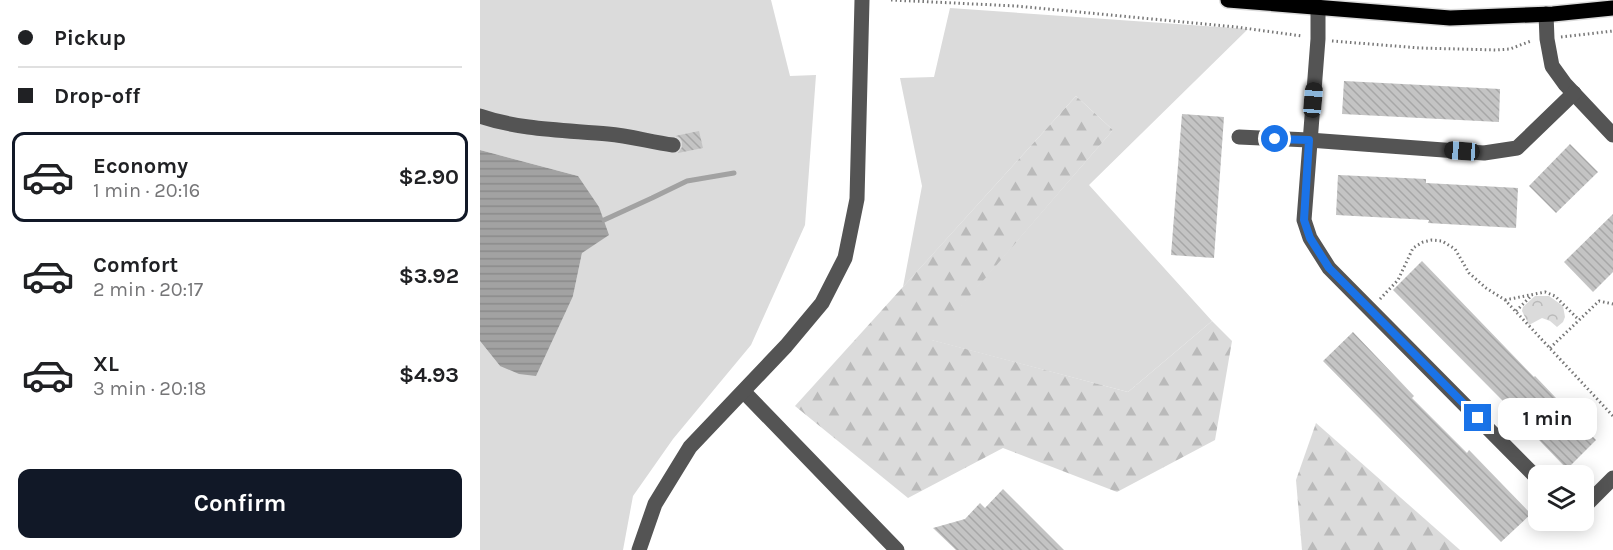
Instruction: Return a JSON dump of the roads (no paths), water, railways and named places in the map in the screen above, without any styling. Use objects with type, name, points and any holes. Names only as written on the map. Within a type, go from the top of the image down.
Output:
[{"type":"main road","points":[[1228,0],[1450,18],[1546,14],[1613,8]]},
{"type":"lane","points":[[639,550],[655,504],[690,447],[744,392],[822,303],[845,258],[857,199],[862,0]]},
{"type":"lane","points":[[1318,7],[1318,39],[1304,220],[1310,238],[1329,268],[1528,469]]},
{"type":"lane","points":[[1546,14],[1547,39],[1552,66],[1565,84],[1613,135]]},
{"type":"lane","points":[[1239,137],[1484,153],[1504,151],[1517,148],[1574,93]]},
{"type":"lane","points":[[480,116],[491,120],[544,128],[611,134],[673,145]]},
{"type":"lane","points":[[744,392],[897,550]]},
{"type":"lane","points":[[1594,497],[1613,478]]},
{"type":"waterway","points":[[604,220],[687,181],[734,173]]}]
